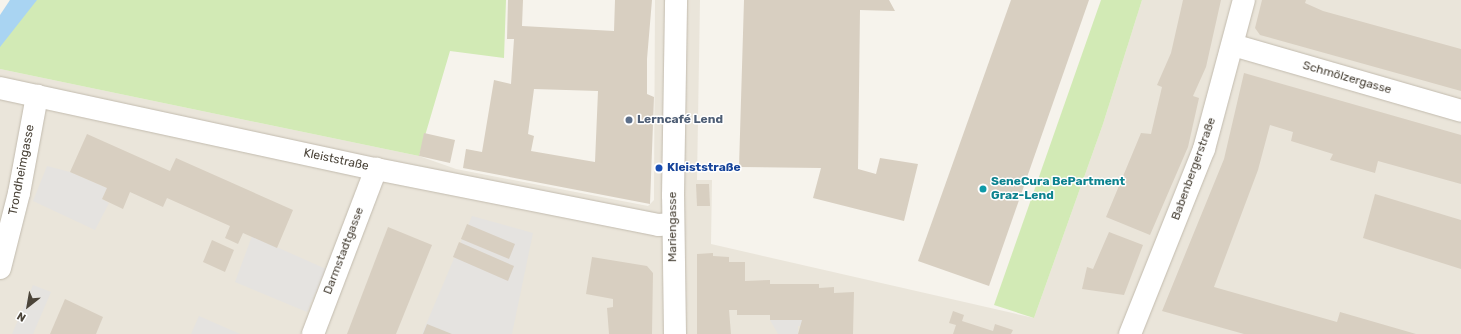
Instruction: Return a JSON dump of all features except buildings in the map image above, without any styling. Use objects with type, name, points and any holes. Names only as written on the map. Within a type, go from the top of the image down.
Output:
[{"type":"street","name":"Mariengasse","points":[[675,334],[673,224],[676,0]]},
{"type":"street","name":"Babenbergerstraße","points":[[1134,333],[1204,149],[1244,0]]},
{"type":"street","name":"Schmölzergasse","points":[[1233,45],[1461,111]]},
{"type":"street","name":"Kleiststraße","points":[[0,88],[376,169],[658,225],[673,224]]},
{"type":"street","name":"Trondheimgasse","points":[[0,268],[19,194],[37,96]]},
{"type":"street","name":"Darmstadtgasse","points":[[313,334],[376,169]]},
{"type":"shaded area","points":[[655,0],[700,0],[697,180],[712,180],[711,244],[1034,318],[1103,124],[1142,0],[1461,0],[1461,334],[0,334],[0,69],[419,156],[456,169],[648,206],[654,200]]},
{"type":"shaded area","points":[[47,166],[70,172],[107,188],[102,199],[109,203],[95,230],[33,201]]},
{"type":"shaded area","points":[[472,216],[533,233],[512,334],[422,334]]},
{"type":"shaded area","points":[[252,236],[326,269],[307,312],[235,282]]},
{"type":"shaded area","points":[[33,285],[51,292],[33,334],[12,334]]},
{"type":"shaded area","points":[[199,316],[240,334],[191,334]]},
{"type":"shaded area","points":[[770,320],[802,320],[802,326],[798,326],[798,334],[778,334]]},
{"type":"green space","points":[[10,0],[506,0],[504,58],[450,51],[419,156],[0,69],[0,31]]},
{"type":"green space","points":[[1101,0],[1142,0],[1103,124],[1034,318],[994,305]]},
{"type":"water","points":[[10,0],[37,0],[0,47],[0,15]]},
{"type":"place","name":"Lerncafé Lend","points":[[629,120]]},
{"type":"place","name":"Kleiststraße","points":[[659,168]]},
{"type":"place","name":"SeneCura BePartment Graz-Lend","points":[[983,189]]}]
